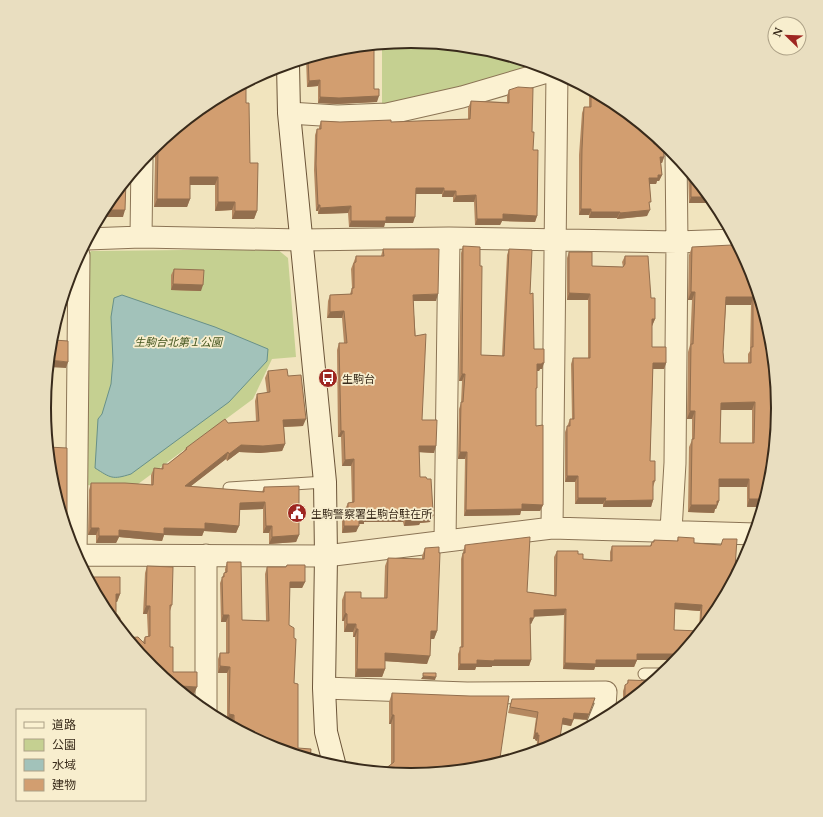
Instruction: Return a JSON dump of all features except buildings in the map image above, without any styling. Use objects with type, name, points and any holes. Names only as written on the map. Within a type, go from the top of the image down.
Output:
[{"type":"street","points":[[288,70],[289,113],[325,482],[326,556],[324,688],[326,732],[333,760]]},
{"type":"street","points":[[289,113],[337,116],[387,114],[462,97],[544,73]]},
{"type":"street","points":[[552,528],[557,79]]},
{"type":"street","points":[[671,530],[675,463],[676,164]]},
{"type":"street","points":[[141,237],[142,169]]},
{"type":"street","points":[[93,239],[141,237],[301,240],[449,238],[677,242],[730,240]]},
{"type":"street","points":[[445,541],[449,238]]},
{"type":"street","points":[[76,541],[79,269]]},
{"type":"street","points":[[83,556],[326,556],[552,528],[671,530],[749,534]]},
{"type":"street","points":[[206,555],[206,705]]},
{"type":"street","points":[[324,688],[467,693],[606,692],[605,706],[601,715]]},
{"type":"lane","points":[[229,488],[325,482]]},
{"type":"lane","points":[[644,674],[655,674]]},
{"type":"green space","points":[[412,48],[459,51],[505,60],[529,68],[382,108],[382,50]]},
{"type":"green space","name":"生駒台北第１公園","points":[[277,249],[288,258],[296,357],[272,359],[253,399],[134,487],[84,485],[86,257],[91,251]]},
{"type":"water","points":[[122,295],[215,327],[268,349],[267,361],[229,402],[131,474],[120,477],[112,477],[95,468],[98,419],[102,414],[111,384],[113,360],[111,317],[114,298]]},
{"type":"place","name":"生駒台","points":[[328,378]]},
{"type":"place","name":"生駒警察署生駒台駐在所","points":[[297,513]]}]
